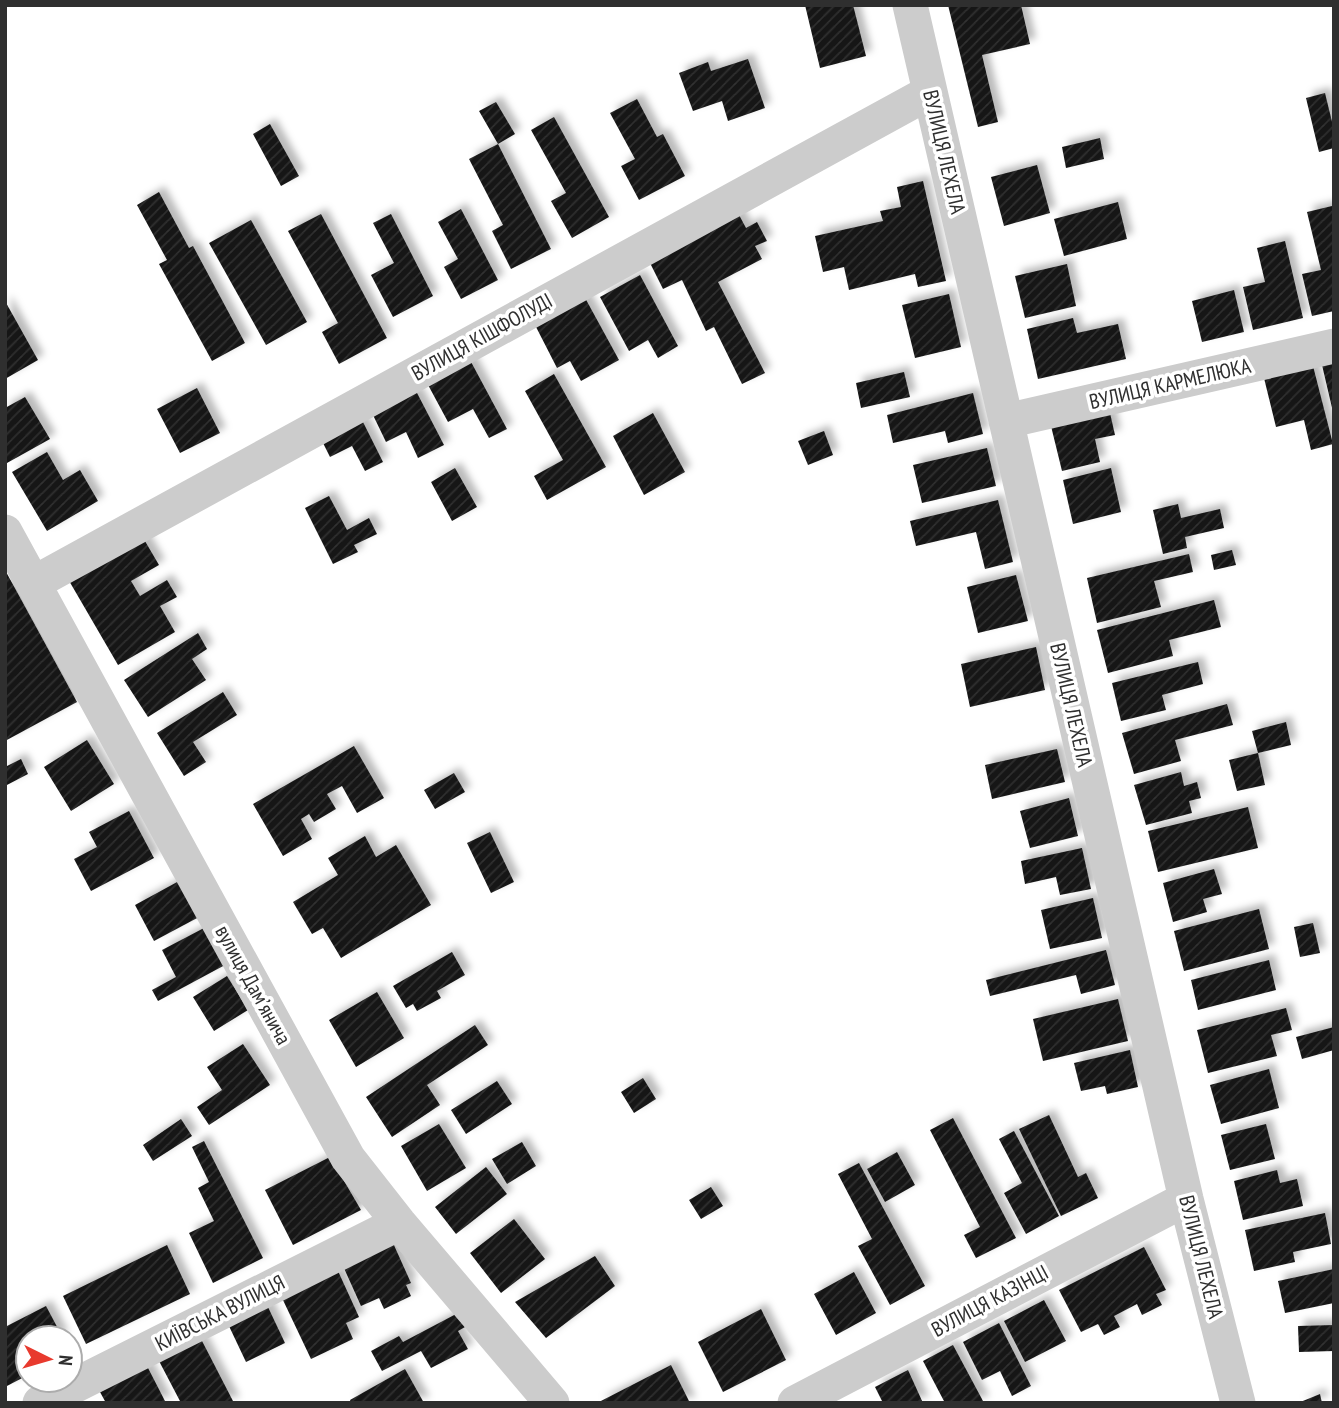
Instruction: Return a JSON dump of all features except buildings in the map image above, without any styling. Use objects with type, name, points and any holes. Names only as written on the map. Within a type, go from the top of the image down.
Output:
[{"type":"street","name":"ВУЛИЦЯ ЛЕХЕЛА","points":[[910,5],[1185,1199],[1238,1403]]},
{"type":"street","name":"ВУЛИЦЯ КІШФОЛУДІ","points":[[34,583],[930,92]]},
{"type":"street","name":"ВУЛИЦЯ КАРМЕЛЮКА","points":[[1006,421],[1334,346]]},
{"type":"street","name":"вулиця Дамʼянича","points":[[5,532],[348,1158],[399,1223],[552,1403]]},
{"type":"street","name":"ВУЛИЦЯ КАЗІНЦІ","points":[[795,1403],[1185,1199]]},
{"type":"street","name":"КИЇВСЬКА ВУЛИЦЯ","points":[[40,1403],[399,1223]]}]
